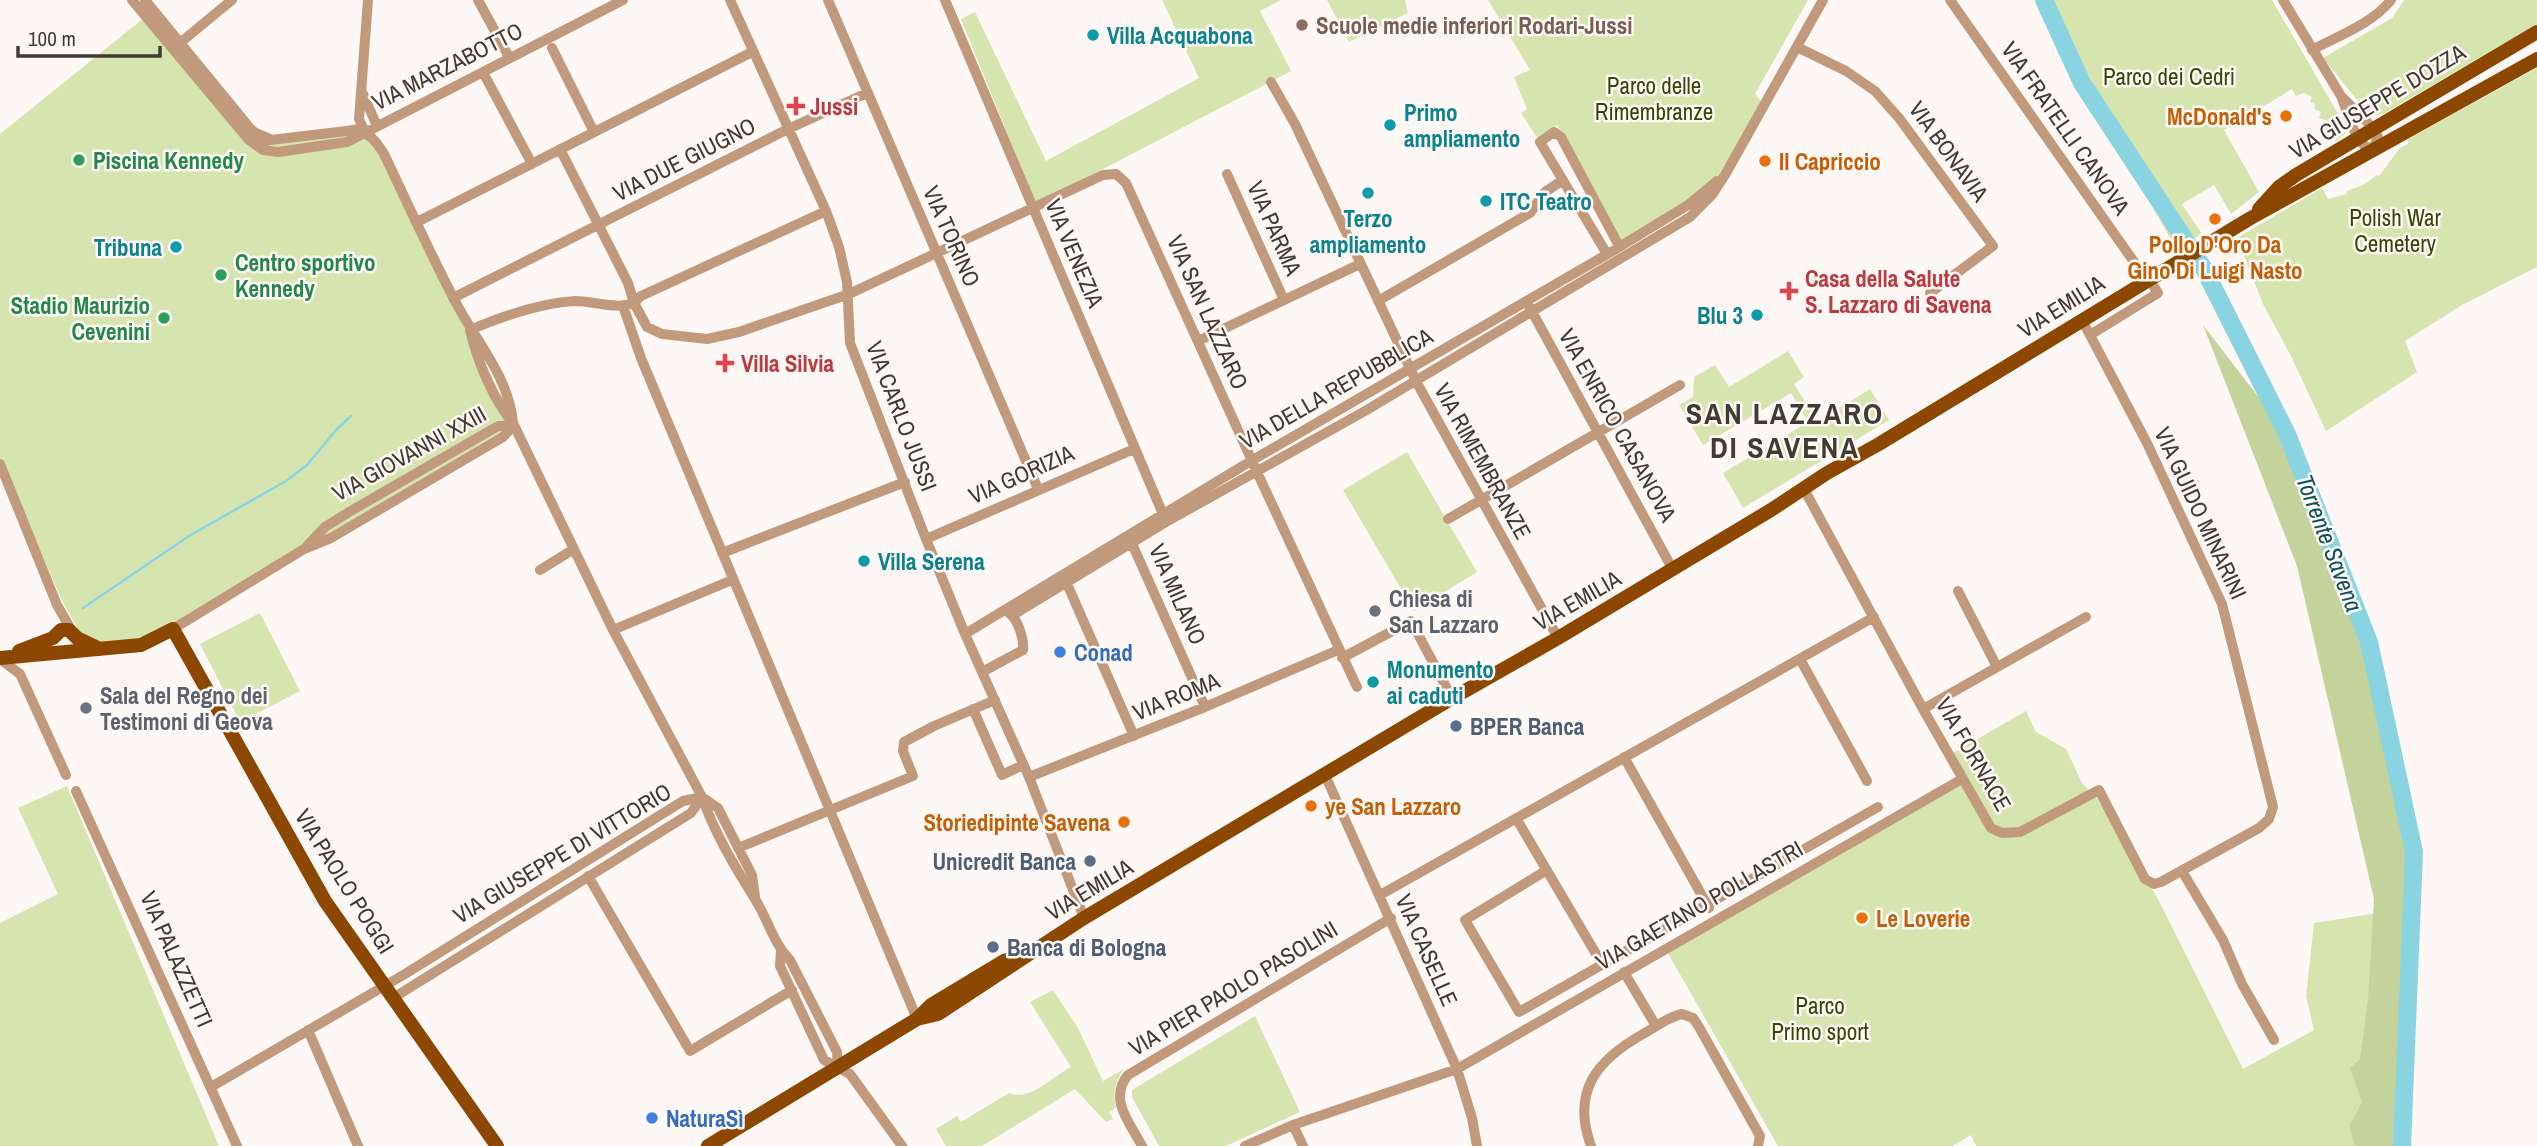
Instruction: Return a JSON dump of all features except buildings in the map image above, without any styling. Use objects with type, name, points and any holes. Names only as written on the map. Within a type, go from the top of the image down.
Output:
[{"type":"main road","name":"VIA GIUSEPPE DOZZA","points":[[2249,219],[2279,187],[2537,32]]},
{"type":"main road","name":"VIA GIUSEPPE DOZZA","points":[[2195,252],[2249,219],[2537,59]]},
{"type":"main road","name":"VIA EMILIA","points":[[708,1146],[917,1019],[938,1014],[1084,918],[1452,698],[1673,570],[2195,252]]},
{"type":"main road","name":"VIA GIOVANNI XXIII","points":[[65,653],[141,645],[173,629]]},
{"type":"main road","name":"VIA PAOLO POGGI","points":[[173,629],[309,875],[497,1146]]},
{"type":"main road","points":[[0,658],[65,635],[102,650]]},
{"type":"main road","points":[[0,658],[65,653],[77,646],[65,635]]},
{"type":"main road","points":[[65,635],[55,648],[65,653]]},
{"type":"street","points":[[132,0],[249,127],[274,140]]},
{"type":"street","points":[[145,0],[249,140],[274,140],[345,131],[365,132],[373,137],[384,154],[470,330],[475,350],[501,408],[514,425],[613,629],[702,797],[744,884],[755,899],[780,951],[790,960],[837,1052],[838,1068]]},
{"type":"street","points":[[177,46],[232,0]]},
{"type":"street","points":[[365,132],[359,119],[368,0]]},
{"type":"street","points":[[478,0],[509,57]]},
{"type":"street","name":"VIA MARZABOTTO","points":[[249,140],[263,150],[278,152],[347,142],[623,0]]},
{"type":"street","name":"VIA CARLO JUSSI","points":[[730,0],[826,211],[839,247],[849,294],[850,343],[926,539],[1029,776],[1084,918]]},
{"type":"street","name":"VIA TORINO","points":[[828,0],[1038,489]]},
{"type":"street","name":"VIA VENEZIA","points":[[945,0],[1165,519]]},
{"type":"street","name":"VIA DELLA REPUBBLICA","points":[[1165,519],[1256,472],[1526,301],[1712,195],[1823,0]]},
{"type":"street","name":"VIA FRATELLI CANOVA","points":[[1950,0],[2139,269],[2149,279]]},
{"type":"street","points":[[2283,0],[2341,96],[2358,139],[2365,148],[2374,149],[2378,137],[2374,130],[2341,96]]},
{"type":"street","points":[[2312,50],[2370,19],[2391,0]]},
{"type":"street","name":"VIA BONAVIA","points":[[1797,47],[1861,80],[1883,98],[1993,246],[1930,293]]},
{"type":"street","points":[[552,48],[594,132]]},
{"type":"street","points":[[416,222],[752,52]]},
{"type":"street","points":[[486,78],[532,164]]},
{"type":"street","name":"VIA RIMEMBRANZE","points":[[1270,82],[1295,124],[1413,375],[1558,638]]},
{"type":"street","points":[[362,91],[377,126]]},
{"type":"street","name":"VIA DUE GIUGNO","points":[[453,298],[788,129],[867,93]]},
{"type":"street","points":[[1554,132],[1561,137],[1613,253],[1563,180],[1541,142],[1554,132]]},
{"type":"street","points":[[560,149],[628,283],[629,305],[640,358],[917,1019]]},
{"type":"street","name":"VIA SAN LAZZARO","points":[[1033,208],[1103,175],[1115,174],[1126,183],[1256,472],[1357,687]]},
{"type":"street","name":"VIA PARMA","points":[[1227,174],[1284,300]]},
{"type":"street","points":[[1378,301],[1530,213],[1545,192],[1563,180]]},
{"type":"street","points":[[629,305],[647,327],[662,334],[706,339],[739,332],[849,294],[1033,208]]},
{"type":"street","points":[[470,330],[520,311],[575,301],[629,305],[641,296],[826,211]]},
{"type":"street","name":"VIA DELLA REPUBBLICA","points":[[965,634],[1008,614],[1165,519],[1251,461],[1532,312],[1613,253]]},
{"type":"street","name":"VIA PARMA","points":[[1198,341],[1360,264]]},
{"type":"street","name":"VIA EMILIA","points":[[2090,335],[2158,293],[2149,279]]},
{"type":"street","name":"VIA ENRICO CASANOVA","points":[[1526,301],[1673,570]]},
{"type":"street","name":"VIA GUIDO MINARINI","points":[[2082,320],[2147,443],[2222,604],[2273,807],[2272,815]]},
{"type":"street","points":[[640,358],[647,327]]},
{"type":"street","points":[[1448,519],[1680,385]]},
{"type":"street","name":"VIA GIOVANNI XXIII","points":[[173,629],[304,549],[325,527],[349,512],[498,426],[514,425]]},
{"type":"street","name":"VIA GORIZIA","points":[[926,539],[1134,449]]},
{"type":"street","points":[[0,464],[57,604],[65,635]]},
{"type":"street","points":[[722,553],[905,482]]},
{"type":"street","name":"VIA FORNACE","points":[[1804,489],[1987,823],[2002,834],[2020,832],[2099,790],[2145,879],[2154,884],[2259,828],[2272,815]]},
{"type":"street","name":"VIA MILANO","points":[[1130,540],[1205,707]]},
{"type":"street","points":[[540,570],[574,549]]},
{"type":"street","points":[[1065,578],[1134,736]]},
{"type":"street","points":[[613,629],[733,580]]},
{"type":"street","points":[[1958,592],[1997,667]]},
{"type":"street","points":[[982,672],[1023,650],[1023,642],[1008,614]]},
{"type":"street","points":[[1380,895],[1874,617]]},
{"type":"street","points":[[1923,709],[2086,617]]},
{"type":"street","name":"VIA ROMA","points":[[1029,776],[1340,654],[1411,621],[1452,698]]},
{"type":"street","points":[[26,656],[20,665],[20,674],[66,775]]},
{"type":"street","points":[[0,658],[20,674]]},
{"type":"street","points":[[1800,659],[1867,782]]},
{"type":"street","points":[[738,848],[912,776],[903,751],[904,742],[995,700]]},
{"type":"street","points":[[973,709],[1002,775],[1024,765]]},
{"type":"street","points":[[1624,757],[1715,920]]},
{"type":"street","name":"VIA CASELLE","points":[[1325,775],[1457,1069],[1472,1118],[1477,1146]]},
{"type":"street","name":"VIA GAETANO POLLASTRI","points":[[1245,1146],[1293,1125],[1457,1069],[1962,779]]},
{"type":"street","name":"VIA PALAZZETTI","points":[[76,791],[237,1146]]},
{"type":"street","points":[[702,797],[718,808],[752,876],[755,899]]},
{"type":"street","name":"VIA GIUSEPPE DI VITTORIO","points":[[389,992],[683,801],[702,797]]},
{"type":"street","name":"VIA GIUSEPPE DI VITTORIO","points":[[211,1087],[308,1030],[389,992],[588,876],[691,813],[702,797]]},
{"type":"street","points":[[1547,870],[1465,920],[1519,1012],[1878,807]]},
{"type":"street","points":[[1516,818],[1602,964]]},
{"type":"street","points":[[2182,871],[2223,940],[2242,985],[2274,1040]]},
{"type":"street","points":[[588,876],[690,1051],[792,990]]},
{"type":"street","name":"VIA PIER PAOLO PASOLINI","points":[[1142,1146],[1121,1106],[1119,1089],[1128,1075],[1391,918]]},
{"type":"street","points":[[780,951],[780,966],[824,1060],[845,1070],[856,1081],[902,1146]]},
{"type":"street","points":[[1624,972],[1656,1026]]},
{"type":"street","points":[[1591,1146],[1585,1128],[1584,1104],[1594,1075],[1613,1052],[1678,1015],[1693,1018],[1760,1136],[1758,1146]]},
{"type":"street","points":[[308,1030],[358,1146]]},
{"type":"street","points":[[1293,1125],[1303,1146]]},
{"type":"green space","points":[[1162,0],[1281,0],[1260,11],[1291,71],[1036,204],[961,19],[975,12],[1046,161],[1199,78]]},
{"type":"green space","points":[[1327,0],[1405,0],[1408,13],[1349,42]]},
{"type":"green space","name":"Parco delle Rimembranze","points":[[1488,0],[1808,0],[1755,94],[1764,105],[1725,175],[1622,244],[1557,125],[1538,139],[1521,113],[1527,109],[1514,77],[1530,70]]},
{"type":"green space","name":"Parco dei Cedri","points":[[2046,0],[2272,0],[2344,124],[2346,133],[2335,142],[2336,133],[2331,130],[2333,123],[2319,118],[2321,112],[2314,109],[2315,104],[2310,102],[2312,97],[2304,93],[2296,96],[2292,89],[2224,130],[2259,192],[2231,214],[2214,185],[2182,204],[2202,234],[2176,249],[2086,87]]},
{"type":"green space","points":[[2404,0],[2537,0],[2537,24],[2383,114],[2370,116],[2323,58],[2392,18]]},
{"type":"green space","name":"Centro sportivo Kennedy","points":[[150,13],[255,136],[306,136],[355,124],[367,128],[375,135],[510,414],[509,430],[141,645],[99,644],[80,633],[62,600],[0,459],[0,134]]},
{"type":"green space","name":"Polish War Cemetery","points":[[2537,68],[2537,267],[2462,305],[2405,341],[2417,372],[2326,431],[2263,304],[2237,238],[2322,188],[2328,199],[2347,194],[2347,191],[2379,176],[2400,148],[2408,144],[2408,139]]},
{"type":"green space","points":[[2203,325],[2287,434],[2369,642],[2414,852],[2402,1146],[2355,1146],[2349,1126],[2362,1102],[2350,1068],[2360,1059],[2368,1000],[2374,899],[2297,566]]},
{"type":"green space","points":[[1788,351],[1804,377],[1794,384],[1817,421],[1870,389],[1889,420],[1743,508],[1723,473],[1808,422],[1791,393],[1703,445],[1679,405],[1693,397],[1694,377],[1715,365],[1729,387]]},
{"type":"green space","points":[[1407,452],[1477,572],[1414,611],[1343,490]]},
{"type":"green space","points":[[260,613],[300,691],[240,722],[200,644]]},
{"type":"green space","name":"Parco Primo sport","points":[[2026,711],[2036,732],[2066,749],[2082,783],[2096,797],[2158,899],[2243,1069],[2314,1030],[2306,996],[2314,923],[2384,912],[2370,1146],[1976,1146],[1971,1135],[1952,1146],[1778,1146],[1665,948],[1966,777],[1953,753]]},
{"type":"green space","points":[[67,786],[219,1146],[0,1146],[0,923],[58,894],[18,808]]},
{"type":"green space","points":[[1053,990],[1078,1028],[1103,1081],[1124,1069],[1115,1088],[1116,1108],[1109,1112],[1113,1119],[1106,1122],[1075,1089],[982,1146],[946,1146],[936,1129],[957,1116],[961,1122],[1009,1093],[1017,1095],[1033,1091],[1071,1067],[1030,1002]]},
{"type":"green space","points":[[1255,1016],[1300,1112],[1226,1146],[1159,1146],[1132,1097],[1132,1090]]},
{"type":"waterway","name":"Torrente Savena","points":[[2044,0],[2082,83],[2204,269],[2287,434],[2369,642],[2414,852],[2402,1146]]},
{"type":"waterway","points":[[83,608],[189,536],[286,481],[307,465],[351,416]]},
{"type":"place","name":"Scuole medie inferiori Rodari-Jussi","points":[[1302,25]]},
{"type":"place","name":"Villa Acquabona","points":[[1093,35]]},
{"type":"place","name":"Jussi","points":[[796,106]]},
{"type":"place","name":"McDonald's","points":[[2286,116]]},
{"type":"place","name":"Primo ampliamento","points":[[1390,125]]},
{"type":"place","name":"Piscina Kennedy","points":[[79,160]]},
{"type":"place","name":"Il Capriccio","points":[[1765,161]]},
{"type":"place","name":"Terzo ampliamento","points":[[1368,193]]},
{"type":"place","name":"ITC Teatro","points":[[1486,201]]},
{"type":"place","name":"Pollo D'Oro Da Gino Di Luigi Nasto","points":[[2215,219]]},
{"type":"place","name":"Tribuna","points":[[176,247]]},
{"type":"place","name":"Centro sportivo Kennedy","points":[[221,275]]},
{"type":"place","name":"Casa della Salute S. Lazzaro di Savena","points":[[1789,291]]},
{"type":"place","name":"Blu 3","points":[[1757,315]]},
{"type":"place","name":"Stadio Maurizio Cevenini","points":[[164,318]]},
{"type":"place","name":"Villa Silvia","points":[[725,363]]},
{"type":"place","name":"Villa Serena","points":[[864,561]]},
{"type":"place","name":"Chiesa di San Lazzaro","points":[[1375,611]]},
{"type":"place","name":"Conad","points":[[1060,652]]},
{"type":"place","name":"Monumento ai caduti","points":[[1373,682]]},
{"type":"place","name":"Sala del Regno dei Testimoni di Geova","points":[[86,708]]},
{"type":"place","name":"BPER Banca","points":[[1456,726]]},
{"type":"place","name":"ye San Lazzaro","points":[[1311,806]]},
{"type":"place","name":"Storiedipinte Savena","points":[[1124,822]]},
{"type":"place","name":"Unicredit Banca","points":[[1090,861]]},
{"type":"place","name":"Le Loverie","points":[[1862,918]]},
{"type":"place","name":"Banca di Bologna","points":[[993,947]]},
{"type":"place","name":"NaturaSì","points":[[652,1118]]},
{"type":"district","name":"SAN LAZZARO DI SAVENA","points":[[1785,430]]}]
